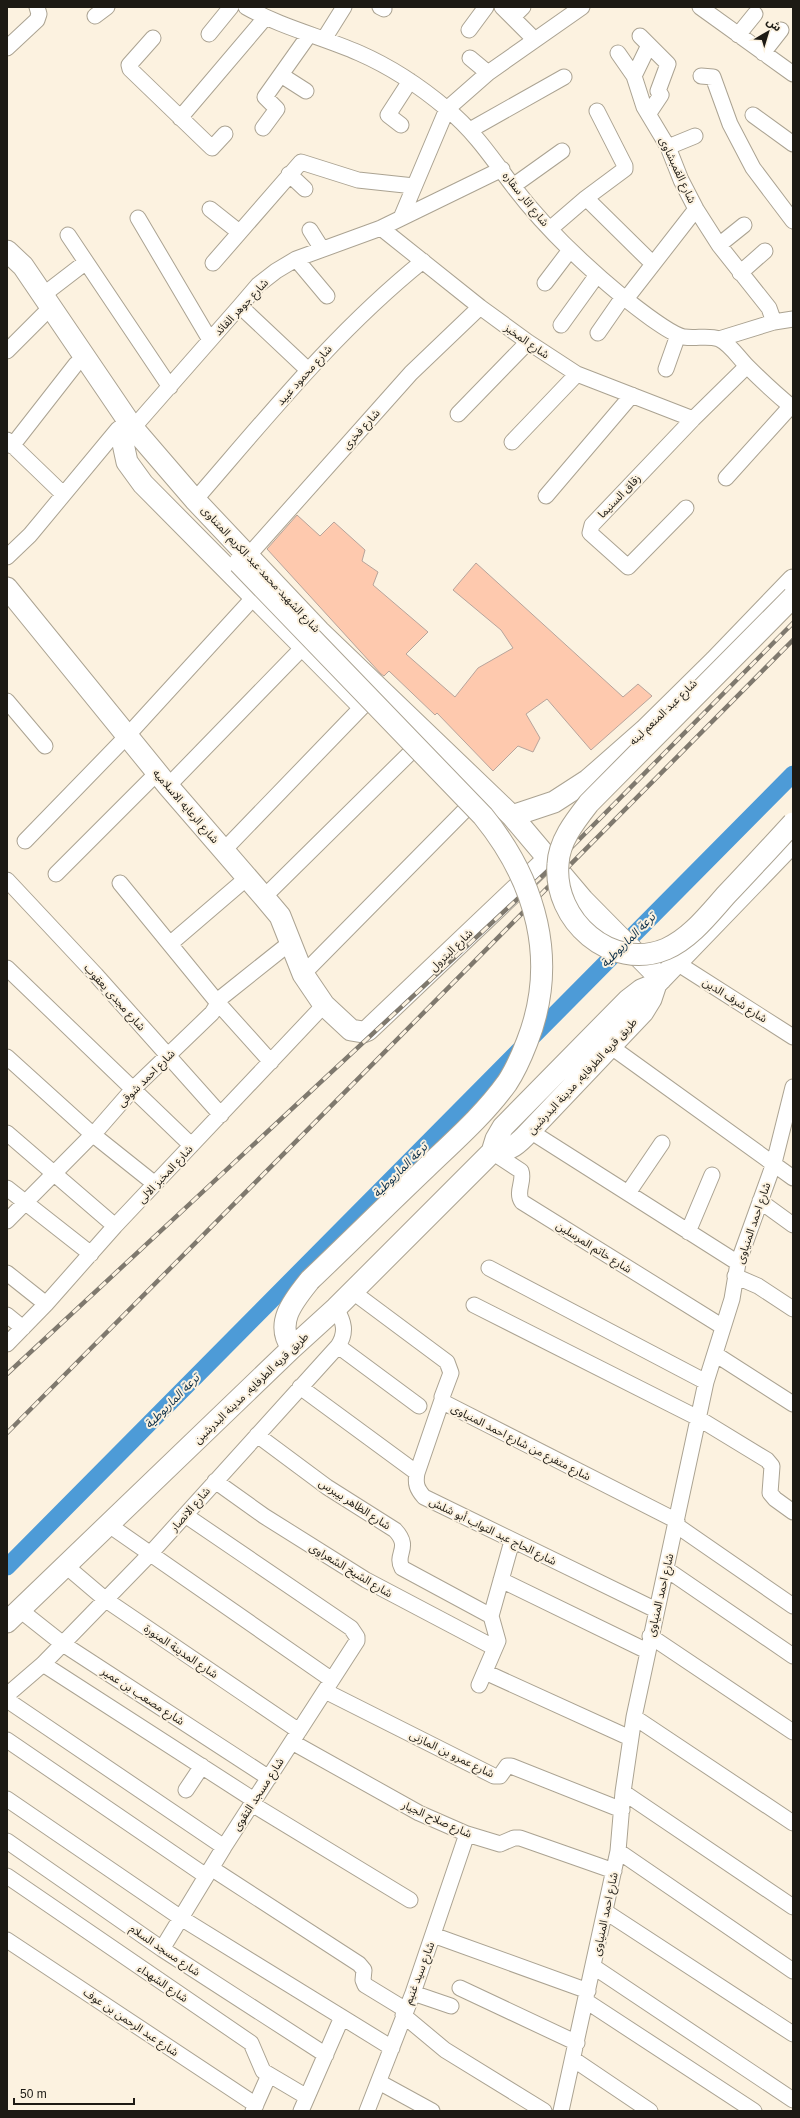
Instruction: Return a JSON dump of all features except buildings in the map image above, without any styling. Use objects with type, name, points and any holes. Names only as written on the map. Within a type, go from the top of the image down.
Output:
[{"type":"main road","name":"شارع الشهيد محمد عبد الكريم المتناوى","points":[[7,251],[23,266],[44,305],[124,430],[195,500],[244,560],[512,816],[583,900],[640,958],[659,982]]},
{"type":"main road","points":[[7,256],[44,305],[76,364],[169,490],[244,560],[491,826],[514,859],[526,884],[534,907],[539,934],[542,966],[539,1002],[525,1046],[508,1081],[485,1111],[310,1280],[295,1300],[285,1325],[285,1338],[292,1348]]},
{"type":"main road","name":"شارع الشهيد محمد عبد الكريم المتناوى","points":[[124,430],[127,462],[143,484],[531,874]]},
{"type":"main road","name":"شارع عبد المنعم لبنه","points":[[512,816],[554,802],[588,780],[645,730],[715,661],[793,580]]},
{"type":"main road","name":"شارع الرعايه الاسلاميه","points":[[7,588],[127,736],[280,916],[303,974],[324,1005],[351,1030]]},
{"type":"main road","points":[[793,598],[589,803],[574,823],[562,845],[558,863],[558,882],[562,899],[581,930],[595,942],[612,949],[630,953],[648,953],[666,949],[696,928],[793,823]]},
{"type":"main road","name":"طريق قريه الطرفايه, مدينة البدرشين","points":[[492,1152],[499,1152],[512,1147],[530,1131],[642,1012],[651,999],[659,982],[793,842]]},
{"type":"main road","name":"شارع البترول","points":[[351,1030],[363,1032],[368,1030],[548,858]]},
{"type":"main road","name":"طريق قريه الطرفايه, مدينة البدرشين","points":[[13,1616],[292,1348],[353,1292],[492,1152],[496,1139],[503,1127],[628,1000],[641,990],[659,982]]},
{"type":"street","points":[[7,48],[37,20],[39,14],[37,7]]},
{"type":"street","points":[[209,34],[232,7]]},
{"type":"street","name":"شارع اثار سقاره","points":[[246,7],[265,18],[309,35],[324,39],[360,54],[410,81],[448,109],[470,130],[502,169],[512,186],[550,229],[570,250],[625,298],[678,335],[719,339]]},
{"type":"street","points":[[324,39],[344,7]]},
{"type":"street","points":[[469,30],[486,7]]},
{"type":"street","points":[[401,218],[448,109],[488,73],[582,7]]},
{"type":"street","points":[[700,7],[793,74]]},
{"type":"street","points":[[513,10],[535,40]]},
{"type":"street","points":[[738,35],[755,14]]},
{"type":"street","points":[[180,118],[265,18]]},
{"type":"street","points":[[763,53],[781,30]]},
{"type":"street","points":[[263,128],[277,109],[265,97],[309,35]]},
{"type":"street","points":[[153,38],[129,68],[212,148],[225,134]]},
{"type":"street","points":[[634,76],[645,40],[668,64],[658,91],[661,95],[649,113]]},
{"type":"street","name":"شارع القمبشاوى","points":[[618,53],[634,76],[644,107],[649,113],[668,147],[681,180],[696,209],[719,245],[769,308],[774,322]]},
{"type":"street","points":[[470,58],[488,73]]},
{"type":"street","points":[[281,75],[306,91]]},
{"type":"street","points":[[701,76],[713,77],[730,124],[753,168],[793,221]]},
{"type":"street","points":[[470,130],[564,77]]},
{"type":"street","points":[[401,125],[388,114],[410,81]]},
{"type":"street","points":[[550,229],[586,198],[625,169],[625,166],[597,112]]},
{"type":"street","points":[[753,115],[793,144]]},
{"type":"street","points":[[668,147],[695,136]]},
{"type":"street","points":[[512,186],[562,151]]},
{"type":"street","points":[[213,263],[299,163],[303,162],[358,180],[414,186]]},
{"type":"street","name":"شارع جوهر القائد","points":[[7,557],[30,535],[63,494],[124,430],[170,387],[258,285],[276,271],[296,259],[381,228],[502,169]]},
{"type":"street","points":[[289,174],[305,189]]},
{"type":"street","points":[[586,198],[652,263]]},
{"type":"street","points":[[210,209],[239,232]]},
{"type":"street","points":[[598,333],[696,209]]},
{"type":"street","points":[[138,218],[210,340]]},
{"type":"street","points":[[719,245],[744,225]]},
{"type":"street","name":"شارع المخبز","points":[[381,228],[480,307],[528,342],[577,374],[693,419]]},
{"type":"street","points":[[310,230],[322,249]]},
{"type":"street","points":[[68,236],[170,387]]},
{"type":"street","points":[[545,283],[570,250]]},
{"type":"street","points":[[740,273],[766,251]]},
{"type":"street","points":[[296,259],[327,296]]},
{"type":"street","name":"شارع محمود عبيد","points":[[195,500],[308,370],[351,324],[423,261]]},
{"type":"street","points":[[7,351],[44,305],[86,262]]},
{"type":"street","points":[[561,325],[597,274]]},
{"type":"street","points":[[240,306],[308,370]]},
{"type":"street","name":"شارع فخرى","points":[[244,560],[411,373],[480,307]]},
{"type":"street","points":[[719,339],[774,322],[793,319]]},
{"type":"street","points":[[666,369],[678,335]]},
{"type":"street","points":[[719,339],[792,407],[726,478]]},
{"type":"street","points":[[458,414],[528,342]]},
{"type":"street","points":[[63,494],[10,443],[76,364]]},
{"type":"street","name":"زقاق السنيما","points":[[686,508],[628,568],[590,533],[592,525],[693,419],[747,366]]},
{"type":"street","points":[[512,442],[577,374]]},
{"type":"street","points":[[546,496],[632,395]]},
{"type":"street","points":[[25,840],[127,736],[255,596]]},
{"type":"street","points":[[56,874],[163,779],[304,647],[319,631]]},
{"type":"street","points":[[7,701],[45,746]]},
{"type":"street","points":[[224,850],[363,706]]},
{"type":"street","points":[[264,897],[410,753]]},
{"type":"street","points":[[303,974],[466,809]]},
{"type":"street","points":[[171,943],[248,877]]},
{"type":"street","name":"شارع مجدى يعقوب","points":[[7,880],[96,975],[220,1115]]},
{"type":"street","points":[[120,883],[171,943],[218,1002],[271,1062]]},
{"type":"street","name":"شارع احمد شوقى","points":[[7,1221],[92,1134],[133,1089],[212,1014],[218,1002],[291,942]]},
{"type":"street","name":"شارع شرف الدين","points":[[677,963],[793,1037]]},
{"type":"street","points":[[7,968],[192,1145]]},
{"type":"street","name":"شارع المخبز الالى","points":[[7,1344],[46,1304],[115,1226],[324,1005]]},
{"type":"street","points":[[610,1046],[793,1178]]},
{"type":"street","points":[[7,1057],[92,1134],[155,1184]]},
{"type":"street","name":"شارع احمد المنياوى","points":[[561,2111],[594,1967],[618,1851],[623,1792],[630,1738],[647,1651],[706,1382],[732,1299],[737,1269],[790,1114],[793,1088]]},
{"type":"street","points":[[530,1131],[688,1232],[758,1286],[793,1309]]},
{"type":"street","points":[[7,1133],[115,1226]]},
{"type":"street","points":[[628,1194],[662,1143]]},
{"type":"street","name":"شارع خاتم المرسلين","points":[[492,1152],[521,1170],[523,1178],[519,1195],[522,1202],[723,1327]]},
{"type":"street","points":[[688,1232],[712,1175]]},
{"type":"street","points":[[7,1188],[91,1254]]},
{"type":"street","points":[[760,1201],[793,1225]]},
{"type":"street","points":[[489,1268],[706,1382]]},
{"type":"street","points":[[7,1273],[46,1304]]},
{"type":"street","name":"شارع متفرع من شارع احمد المنياوى","points":[[353,1292],[447,1362],[451,1373],[442,1400],[448,1405],[676,1523],[793,1606]]},
{"type":"street","points":[[474,1305],[698,1418],[770,1463],[772,1470],[770,1493],[774,1499],[793,1512]]},
{"type":"street","name":"شارع الانصار","points":[[7,1694],[43,1664],[150,1554],[338,1346],[344,1332],[343,1321],[336,1308]]},
{"type":"street","points":[[7,1315],[23,1328]]},
{"type":"street","points":[[338,1346],[419,1406]]},
{"type":"street","points":[[715,1354],[793,1404]]},
{"type":"street","points":[[300,1387],[417,1473]]},
{"type":"street","name":"شارع الحاج عبد التواب أبو شلش","points":[[442,1400],[417,1473],[416,1482],[418,1490],[424,1497],[656,1610]]},
{"type":"street","name":"شارع الظاهر بيبرس","points":[[257,1435],[327,1487],[395,1530],[403,1539],[404,1545],[400,1561],[402,1568],[491,1616]]},
{"type":"street","name":"شارع الشيخ الشعراوى","points":[[215,1481],[270,1520],[366,1580],[495,1648]]},
{"type":"street","name":"شارع مسجد التقوى","points":[[162,1948],[224,1847],[357,1642],[357,1637],[351,1628],[185,1515]]},
{"type":"street","points":[[109,1525],[329,1686]]},
{"type":"street","points":[[512,1541],[491,1616],[498,1641],[482,1678],[630,1738]]},
{"type":"street","name":"شارع المدينة المنورة","points":[[66,1566],[106,1600],[295,1737]]},
{"type":"street","points":[[666,1569],[793,1656]]},
{"type":"street","points":[[501,1580],[647,1651]]},
{"type":"street","name":"شارع مصعب بن عمير","points":[[13,1616],[63,1644],[269,1778]]},
{"type":"street","points":[[650,1636],[793,1732]]},
{"type":"street","points":[[43,1664],[202,1766],[253,1802],[410,1900]]},
{"type":"street","name":"شارع عمرو بن المازنى","points":[[329,1686],[494,1776],[500,1776],[507,1766],[511,1766],[622,1810]]},
{"type":"street","points":[[7,1700],[224,1847]]},
{"type":"street","points":[[634,1717],[793,1823]]},
{"type":"street","name":"شارع صلاح الجيار","points":[[295,1737],[419,1813],[467,1834],[500,1844],[514,1838],[520,1838],[614,1871]]},
{"type":"street","points":[[7,1740],[209,1872],[359,1964],[364,1970],[363,1980],[365,1985],[404,2013],[445,2050],[544,2111]]},
{"type":"street","points":[[186,1790],[202,1766]]},
{"type":"street","points":[[623,1792],[793,1907]]},
{"type":"street","points":[[7,1799],[181,1918],[392,2048]]},
{"type":"street","name":"شارع سيد غنيم","points":[[367,2111],[413,1993],[467,1834]]},
{"type":"street","name":"شارع مسجد السلام","points":[[7,1841],[162,1948],[326,2055]]},
{"type":"street","points":[[618,1851],[793,1971]]},
{"type":"street","name":"شارع الشهداء","points":[[7,1876],[251,2043],[256,2050],[258,2064],[263,2071],[307,2096]]},
{"type":"street","points":[[606,1912],[793,2034]]},
{"type":"street","points":[[433,1936],[587,1996],[754,2111]]},
{"type":"street","name":"شارع عبد الرحمن بن عوف","points":[[7,1940],[254,2108]]},
{"type":"street","points":[[594,1967],[793,2100]]},
{"type":"street","points":[[460,1988],[577,2042]]},
{"type":"street","points":[[413,1993],[451,2006]]},
{"type":"street","points":[[301,2111],[342,2017]]},
{"type":"street","points":[[573,2059],[650,2111]]},
{"type":"street","points":[[254,2108],[269,2075]]},
{"type":"street","points":[[379,2082],[432,2111]]},
{"type":"waterway","name":"ترعة الماريوطية","points":[[7,1567],[793,774]]},
{"type":"railway","points":[[7,1374],[554,865],[793,623]]},
{"type":"railway","points":[[7,1433],[793,640]]}]
